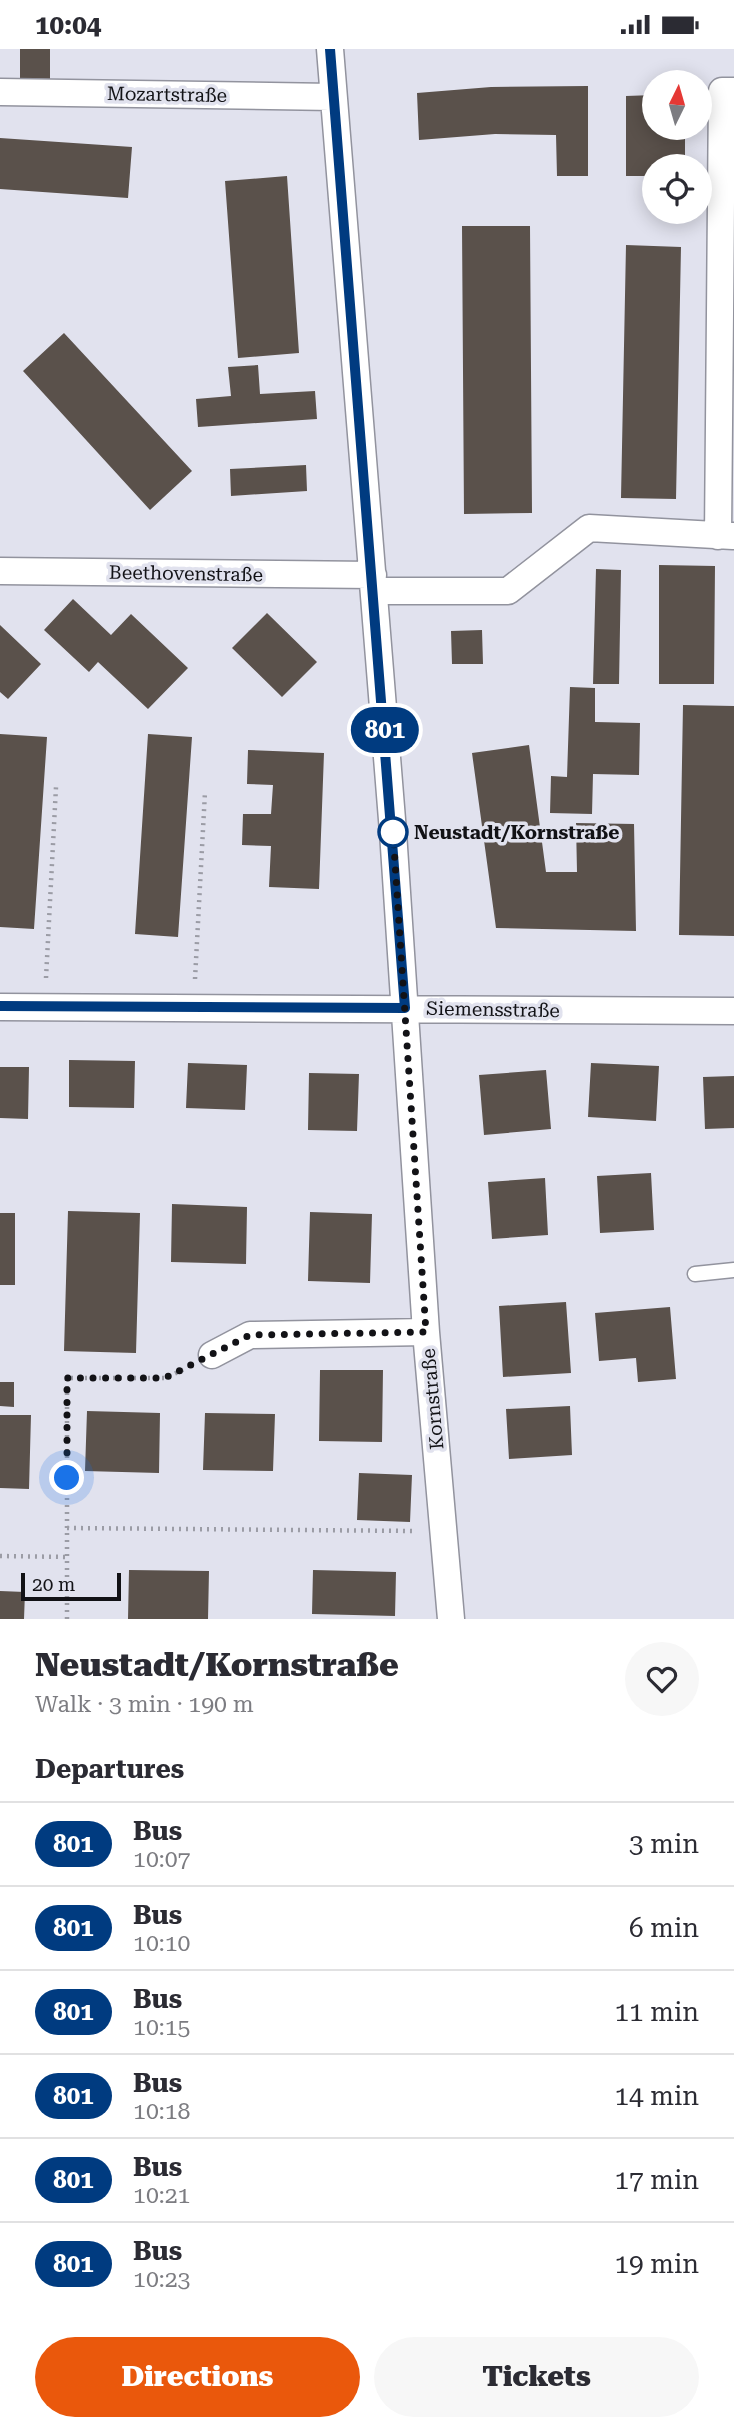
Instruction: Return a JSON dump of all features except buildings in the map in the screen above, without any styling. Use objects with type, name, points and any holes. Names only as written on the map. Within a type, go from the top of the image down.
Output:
[{"type":"street","name":"Kornstraße","points":[[330,49],[374,583],[426,1332],[451,1619]]},
{"type":"street","points":[[726,536],[722,91],[734,91]]},
{"type":"street","name":"Mozartstraße","points":[[0,92],[333,97]]},
{"type":"street","name":"Beethovenstraße","points":[[0,571],[374,583],[508,591],[589,529],[726,536]]},
{"type":"street","name":"Siemensstraße","points":[[0,1007],[734,1011]]},
{"type":"street","points":[[212,1355],[250,1335],[426,1332]]},
{"type":"lane","points":[[695,1274],[734,1270]]},
{"type":"path","points":[[44,1007],[56,787]]},
{"type":"path","points":[[193,1007],[205,792]]},
{"type":"path","points":[[67,1619],[67,1378],[165,1378],[212,1355]]},
{"type":"path","points":[[67,1528],[443,1531]]},
{"type":"path","points":[[0,1556],[68,1557]]},
{"type":"bus line","name":"801","points":[[0,1006],[405,1008],[375,591],[330,49]]},
{"type":"place","name":"Neustadt/Kornstraße","points":[[393,832]]},
{"type":"route","points":[[67,1478],[67,1378],[165,1378],[250,1335],[426,1332],[393,832]]}]
